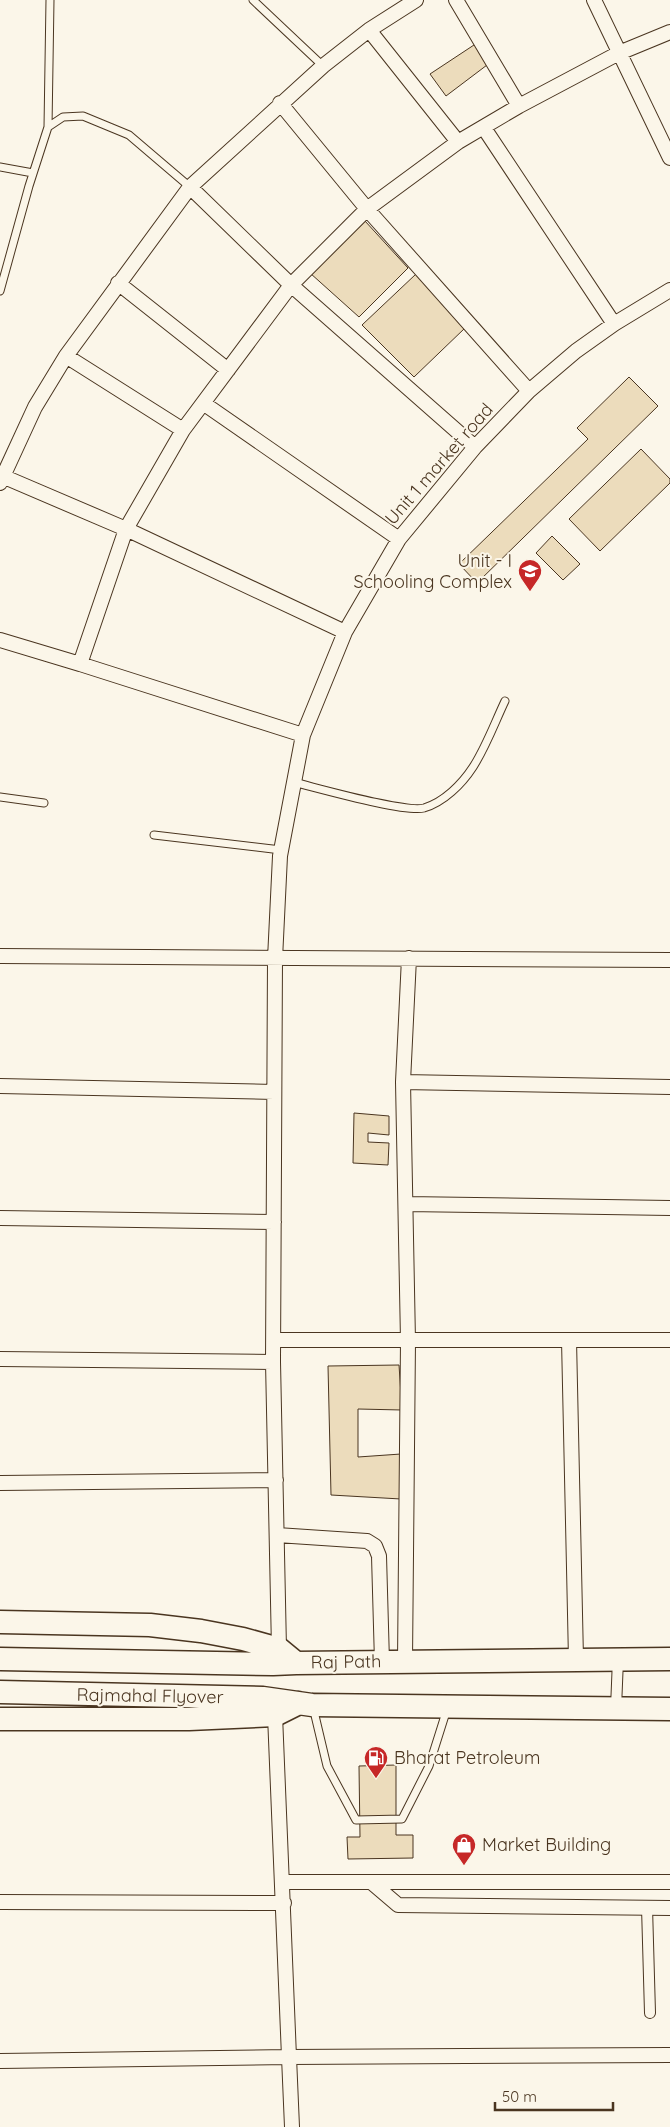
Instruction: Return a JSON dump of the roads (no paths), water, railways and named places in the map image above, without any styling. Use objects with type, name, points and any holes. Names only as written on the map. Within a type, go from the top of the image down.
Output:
[{"type":"main road","name":"Raj Path","points":[[0,1622],[150,1626],[210,1633],[243,1639],[279,1649],[296,1663],[670,1659]]},
{"type":"main road","name":"Rajmahal Flyover","points":[[0,1659],[296,1663]]},
{"type":"main road","name":"Rajmahal Flyover","points":[[0,1692],[263,1698],[306,1704]]},
{"type":"main road","points":[[0,1719],[189,1720],[275,1715],[306,1704],[670,1709]]},
{"type":"street","points":[[345,632],[126,529],[1,479],[35,407],[66,356],[190,187],[280,103],[323,66],[369,30],[416,0]]},
{"type":"street","points":[[456,0],[518,106]]},
{"type":"street","points":[[594,0],[670,158]]},
{"type":"street","points":[[369,30],[458,142]]},
{"type":"street","points":[[80,664],[126,529],[183,430],[291,285],[367,209],[458,142],[518,106],[619,53],[670,32]]},
{"type":"street","points":[[280,103],[367,209],[529,391]]},
{"type":"street","points":[[484,128],[614,324]]},
{"type":"street","points":[[190,187],[291,285],[475,447]]},
{"type":"street","points":[[118,283],[228,370]]},
{"type":"street","name":"Unit 1 market road","points":[[279,1649],[273,1362],[275,959],[281,850],[303,735],[345,632],[399,538],[475,447],[529,391],[576,351],[614,324],[670,290]]},
{"type":"street","points":[[66,356],[183,430]]},
{"type":"street","points":[[203,403],[399,538]]},
{"type":"street","points":[[0,640],[303,735]]},
{"type":"street","points":[[0,956],[670,960]]},
{"type":"street","points":[[405,1662],[408,1341],[404,1082],[409,958]]},
{"type":"street","points":[[404,1082],[670,1088]]},
{"type":"street","points":[[0,1086],[274,1092]]},
{"type":"street","points":[[406,1204],[670,1208]]},
{"type":"street","points":[[0,1218],[274,1222]]},
{"type":"street","points":[[274,1340],[670,1340]]},
{"type":"street","points":[[570,1340],[576,1659]]},
{"type":"street","points":[[0,1359],[273,1362]]},
{"type":"street","points":[[0,1484],[276,1480]]},
{"type":"street","points":[[277,1535],[366,1541],[376,1546],[379,1556],[382,1662]]},
{"type":"street","points":[[616,1708],[618,1659]]},
{"type":"street","points":[[275,1715],[292,2127]]},
{"type":"street","points":[[283,1882],[670,1882]]},
{"type":"street","points":[[372,1882],[398,1905],[670,1908]]},
{"type":"street","points":[[0,1902],[284,1903]]},
{"type":"street","points":[[647,1907],[650,2013]]},
{"type":"street","points":[[0,2061],[670,2055]]},
{"type":"lane","points":[[0,291],[48,127],[50,0]]},
{"type":"lane","points":[[253,0],[323,66]]},
{"type":"lane","points":[[48,127],[63,116],[83,116],[101,122],[130,135],[190,187]]},
{"type":"lane","points":[[0,167],[33,173]]},
{"type":"lane","points":[[293,782],[396,806],[423,808],[442,799],[456,788],[474,766],[505,701]]},
{"type":"lane","points":[[0,796],[44,803]]},
{"type":"lane","points":[[154,835],[281,850]]},
{"type":"lane","points":[[306,1704],[327,1766],[356,1820],[402,1819],[429,1766],[448,1706]]},
{"type":"place","name":"Unit - I Schooling Complex","points":[[530,592]]},
{"type":"place","name":"Bharat Petroleum","points":[[376,1779]]},
{"type":"place","name":"Market Building","points":[[464,1866]]}]
